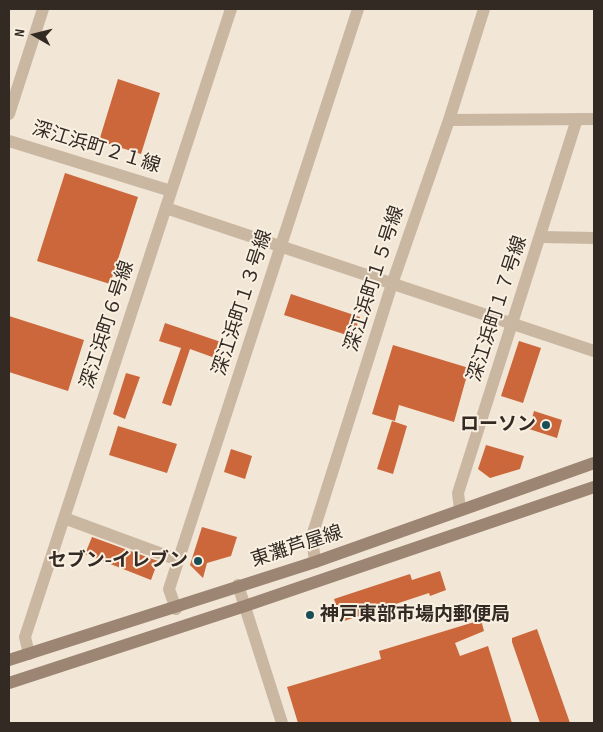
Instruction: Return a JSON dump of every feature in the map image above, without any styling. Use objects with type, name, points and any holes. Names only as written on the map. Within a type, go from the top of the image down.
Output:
[{"type":"main road","name":"東灘芦屋線","points":[[9,660],[176,608],[238,585],[315,562],[594,463]]},
{"type":"main road","name":"東灘芦屋線","points":[[9,682],[245,606],[594,487]]},
{"type":"street","points":[[10,105],[44,9]]},
{"type":"street","name":"深江浜町６号線","points":[[29,654],[25,637],[231,9]]},
{"type":"street","name":"深江浜町１３号線","points":[[176,608],[169,589],[358,9]]},
{"type":"street","name":"深江浜町１５号線","points":[[315,562],[312,536],[392,284],[449,120],[484,9]]},
{"type":"street","name":"深江浜町１７号線","points":[[460,510],[458,493],[541,238],[576,119]]},
{"type":"street","points":[[449,120],[594,119]]},
{"type":"street","name":"深江浜町２１線","points":[[9,141],[171,191]]},
{"type":"street","points":[[166,208],[280,248],[594,351]]},
{"type":"street","points":[[541,238],[594,238]]},
{"type":"street","points":[[64,518],[178,560]]},
{"type":"street","points":[[238,585],[282,723]]},
{"type":"building","points":[[118,79],[160,93],[141,154],[99,141]]},
{"type":"building","points":[[65,173],[138,197],[110,284],[37,261]]},
{"type":"building","points":[[291,294],[360,317],[353,337],[284,315]]},
{"type":"building","points":[[9,316],[84,340],[68,391],[9,372]]},
{"type":"building","points":[[165,323],[221,342],[215,358],[190,349],[171,406],[162,403],[181,348],[159,341]]},
{"type":"building","points":[[519,341],[541,348],[523,403],[501,396]]},
{"type":"building","points":[[393,345],[469,368],[454,422],[399,405],[395,421],[372,414]]},
{"type":"building","points":[[126,373],[140,377],[125,419],[113,414]]},
{"type":"building","name":"ローソン","points":[[534,411],[562,420],[557,438],[529,429]]},
{"type":"building","points":[[392,421],[407,426],[393,474],[377,469]]},
{"type":"building","points":[[118,426],[177,444],[167,473],[109,455]]},
{"type":"building","points":[[486,445],[524,456],[520,469],[490,478],[478,469]]},
{"type":"building","points":[[231,449],[252,456],[245,479],[224,472]]},
{"type":"building","points":[[202,527],[237,537],[231,556],[207,563],[203,578],[190,565]]},
{"type":"building","points":[[92,537],[158,561],[151,580],[85,554]]},
{"type":"building","points":[[440,571],[446,590],[430,596],[429,593],[341,622],[334,599],[410,574],[412,580]]},
{"type":"building","points":[[481,620],[484,631],[455,643],[460,656],[488,646],[512,723],[298,723],[287,687],[381,659],[379,651]]},
{"type":"building","points":[[537,629],[570,723],[540,723],[512,642],[512,638]]},
{"type":"place","name":"ローソン","points":[[546,425]]},
{"type":"place","name":"セブン-イレブン","points":[[198,561]]},
{"type":"place","name":"神戸東部市場内郵便局","points":[[310,615]]}]
